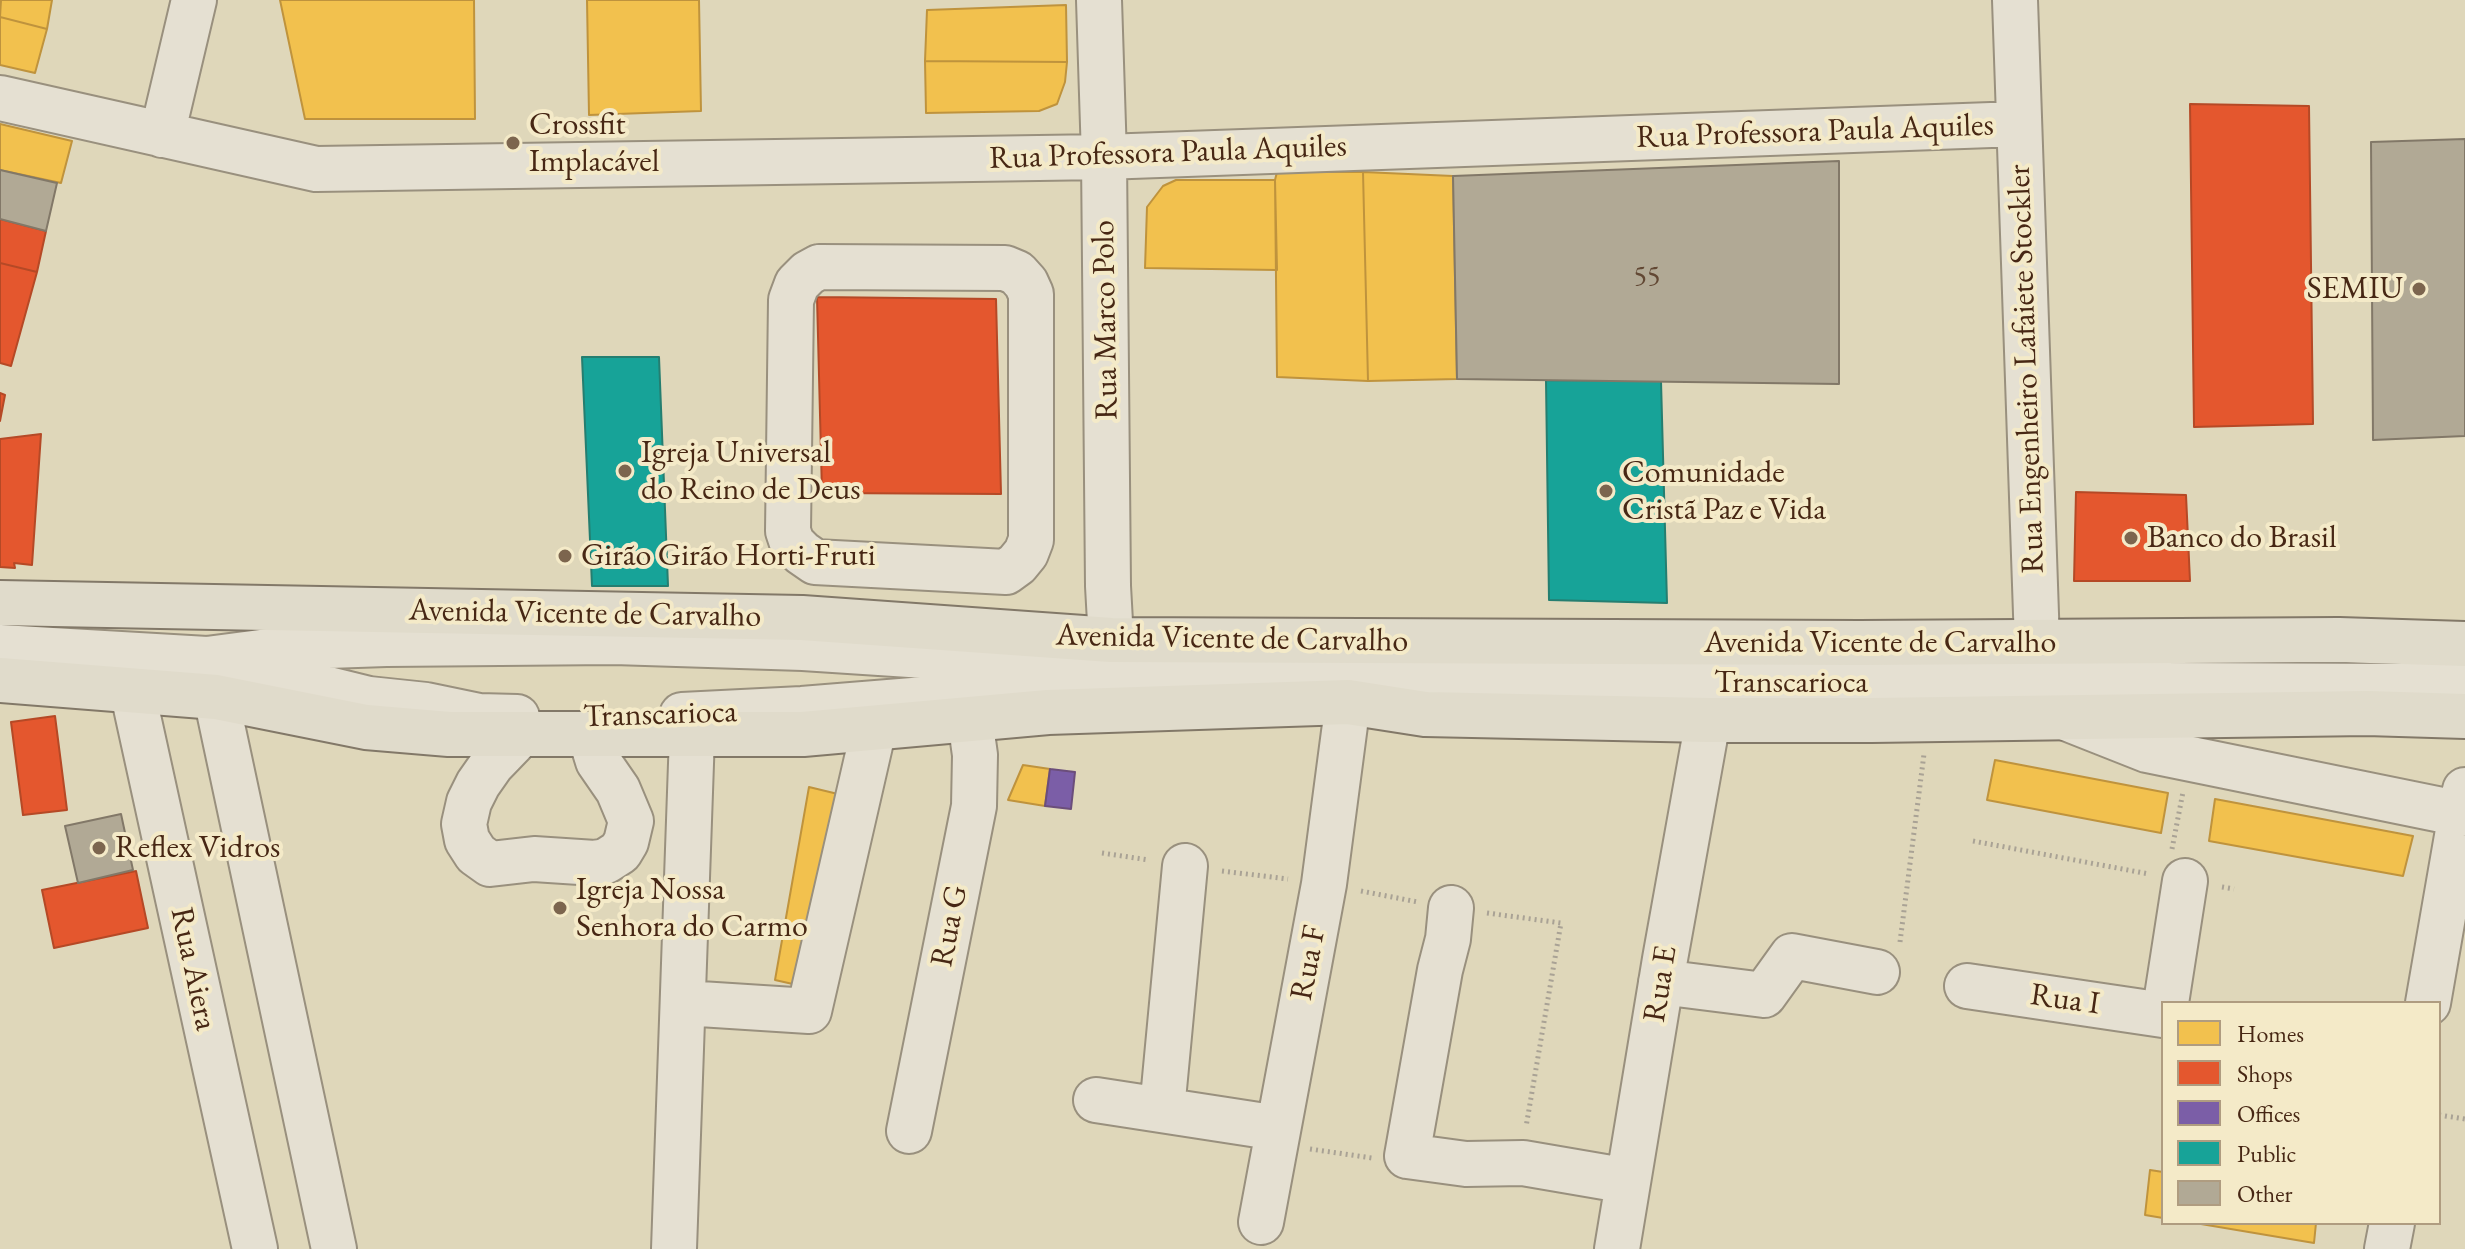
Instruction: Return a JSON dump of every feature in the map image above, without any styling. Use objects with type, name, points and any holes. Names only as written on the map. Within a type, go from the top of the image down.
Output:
[{"type":"main road","name":"Avenida Vicente de Carvalho","points":[[0,603],[786,617],[893,624],[1114,658],[1339,643],[2339,640],[2465,644]]},
{"type":"main road","name":"Avenida Vicente de Carvalho","points":[[0,680],[132,689],[212,678],[366,727],[449,734],[803,734],[870,747],[970,719],[1048,712],[1348,702],[1425,714],[1708,720],[2367,713],[2465,716]]},
{"type":"street","points":[[162,135],[194,0]]},
{"type":"street","name":"Rua Marco Polo","points":[[1099,0],[1104,157],[1108,586],[1114,658]]},
{"type":"street","name":"Rua Engenheiro Lafaiete Stockler","points":[[2015,0],[2037,643]]},
{"type":"street","name":"Rua Professora Paula Aquiles","points":[[0,98],[316,169],[1104,157],[2019,124]]},
{"type":"street","points":[[819,267],[1005,268],[1017,273],[1031,294],[1031,540],[1026,553],[1006,572],[895,566],[815,562],[792,543],[788,531],[791,300],[797,284],[819,267]]},
{"type":"street","points":[[893,624],[895,566]]},
{"type":"street","name":"Transcarioca","points":[[212,678],[299,647],[614,642],[803,648],[1077,667],[1114,658],[1248,682],[2465,686]]},
{"type":"street","name":"Transcarioca","points":[[0,647],[426,705],[479,716],[613,719],[802,709],[975,695],[1114,658]]},
{"type":"street","points":[[212,678],[334,1249]]},
{"type":"street","name":"Rua Aiera","points":[[132,689],[255,1249]]},
{"type":"street","name":"Rua F","points":[[1261,1222],[1324,884],[1348,702]]},
{"type":"street","name":"Avenida Vicente de Carvalho","points":[[2066,718],[2147,750],[2463,802]]},
{"type":"street","name":"Rua G","points":[[909,1131],[974,806],[975,755],[970,719]]},
{"type":"street","name":"Rua E","points":[[1617,1249],[1708,720]]},
{"type":"street","points":[[520,735],[492,764],[469,802],[464,824],[467,840],[476,854],[490,864],[534,859],[595,863],[606,861],[620,852],[631,821],[618,790],[598,761],[590,735]]},
{"type":"street","points":[[674,1249],[698,1004],[692,735]]},
{"type":"street","points":[[698,1004],[809,1011],[870,747]]},
{"type":"street","points":[[2428,1001],[2463,802]]},
{"type":"street","points":[[1162,1110],[1185,866]]},
{"type":"street","points":[[2166,1001],[2176,879]]},
{"type":"street","points":[[1451,908],[1448,939],[1407,1156],[1466,1164],[1519,1164],[1628,1181]]},
{"type":"street","points":[[1661,982],[1764,995],[1792,956],[1888,960]]},
{"type":"street","name":"Rua I","points":[[1967,986],[2161,1015]]},
{"type":"street","points":[[1096,1100],[1162,1110],[1276,1136]]},
{"type":"street","points":[[2387,1249],[2392,1225]]},
{"type":"path","points":[[1888,960],[1925,748]]},
{"type":"path","points":[[2176,879],[2190,759]]},
{"type":"path","points":[[1973,841],[2234,889]]},
{"type":"path","points":[[1519,1164],[1561,923]]},
{"type":"path","points":[[2441,1115],[2465,1119]]},
{"type":"path","points":[[1276,1136],[1395,1161],[1407,1156]]},
{"type":"building: Homes","points":[[1,0],[52,0],[47,29],[0,17]]},
{"type":"building: Homes","points":[[280,0],[474,0],[475,119],[305,119]]},
{"type":"building: Homes","points":[[587,0],[699,0],[701,111],[589,115]]},
{"type":"building: Homes","points":[[1066,5],[1067,62],[925,61],[927,10]]},
{"type":"building: Homes","points":[[0,17],[47,29],[35,73],[0,65]]},
{"type":"building: Homes","points":[[925,61],[1067,62],[1065,82],[1057,104],[1039,111],[926,113]]},
{"type":"building: Homes","points":[[0,124],[72,141],[61,183],[0,170]]},
{"type":"building: Homes","points":[[1277,172],[1363,172],[1368,381],[1277,377]]},
{"type":"building: Homes","points":[[1363,172],[1453,176],[1457,379],[1368,381]]},
{"type":"building: Homes","points":[[1176,180],[1275,180],[1277,270],[1145,268],[1147,207],[1163,186]]},
{"type":"building: Homes","points":[[1995,760],[2168,793],[2161,833],[1987,800]]},
{"type":"building: Homes","points":[[1023,765],[1050,769],[1045,806],[1008,800]]},
{"type":"building: Homes","points":[[809,787],[842,795],[806,987],[775,980]]},
{"type":"building: Homes","points":[[2215,799],[2413,836],[2403,876],[2209,841]]},
{"type":"building: Homes","points":[[2150,1170],[2161,1172],[2161,1218],[2145,1215]]},
{"type":"building: Homes","points":[[2207,1225],[2316,1225],[2314,1243]]},
{"type":"building: Shops","points":[[2190,104],[2309,106],[2313,424],[2194,427]]},
{"type":"building: Shops","points":[[0,219],[46,231],[37,272],[0,263]]},
{"type":"building: Shops","points":[[0,263],[37,272],[11,366],[0,363]]},
{"type":"building: Shops","points":[[817,297],[996,299],[1001,494],[822,493]]},
{"type":"building: Shops","points":[[0,393],[5,395],[0,421]]},
{"type":"building: Shops","points":[[41,434],[32,565],[14,563],[15,568],[0,567],[0,439]]},
{"type":"building: Shops","name":"Banco do Brasil","points":[[2076,492],[2186,495],[2190,581],[2074,581]]},
{"type":"building: Shops","points":[[55,716],[67,810],[23,815],[11,722]]},
{"type":"building: Shops","points":[[136,871],[148,928],[54,948],[42,890]]},
{"type":"building: Offices","points":[[1050,769],[1075,772],[1071,809],[1045,806]]},
{"type":"building: Public","name":"Igreja Universal do Reino de Deus","points":[[582,357],[659,357],[668,586],[592,586]]},
{"type":"building: Public","name":"Comunidade Cristã Paz e Vida","points":[[1546,380],[1661,381],[1667,603],[1549,600]]},
{"type":"building: Other","name":"SEMIU","points":[[2465,139],[2465,436],[2373,440],[2371,142]]},
{"type":"building: Other","points":[[1839,161],[1839,384],[1457,379],[1453,176]]},
{"type":"building: Other","points":[[0,170],[57,183],[46,231],[0,219]]},
{"type":"building: Other","name":"Reflex Vidros","points":[[121,814],[133,870],[78,883],[65,826]]},
{"type":"place","name":"Crossfit Implacável","points":[[513,143]]},
{"type":"place","name":"SEMIU","points":[[2419,289]]},
{"type":"place","name":"Igreja Universal do Reino de Deus","points":[[625,471]]},
{"type":"place","name":"Comunidade Cristã Paz e Vida","points":[[1606,491]]},
{"type":"place","name":"Banco do Brasil","points":[[2131,538]]},
{"type":"place","name":"Girão Girão Horti-Fruti","points":[[565,556]]},
{"type":"place","name":"Reflex Vidros","points":[[99,848]]},
{"type":"place","name":"Igreja Nossa Senhora do Carmo","points":[[560,908]]}]
